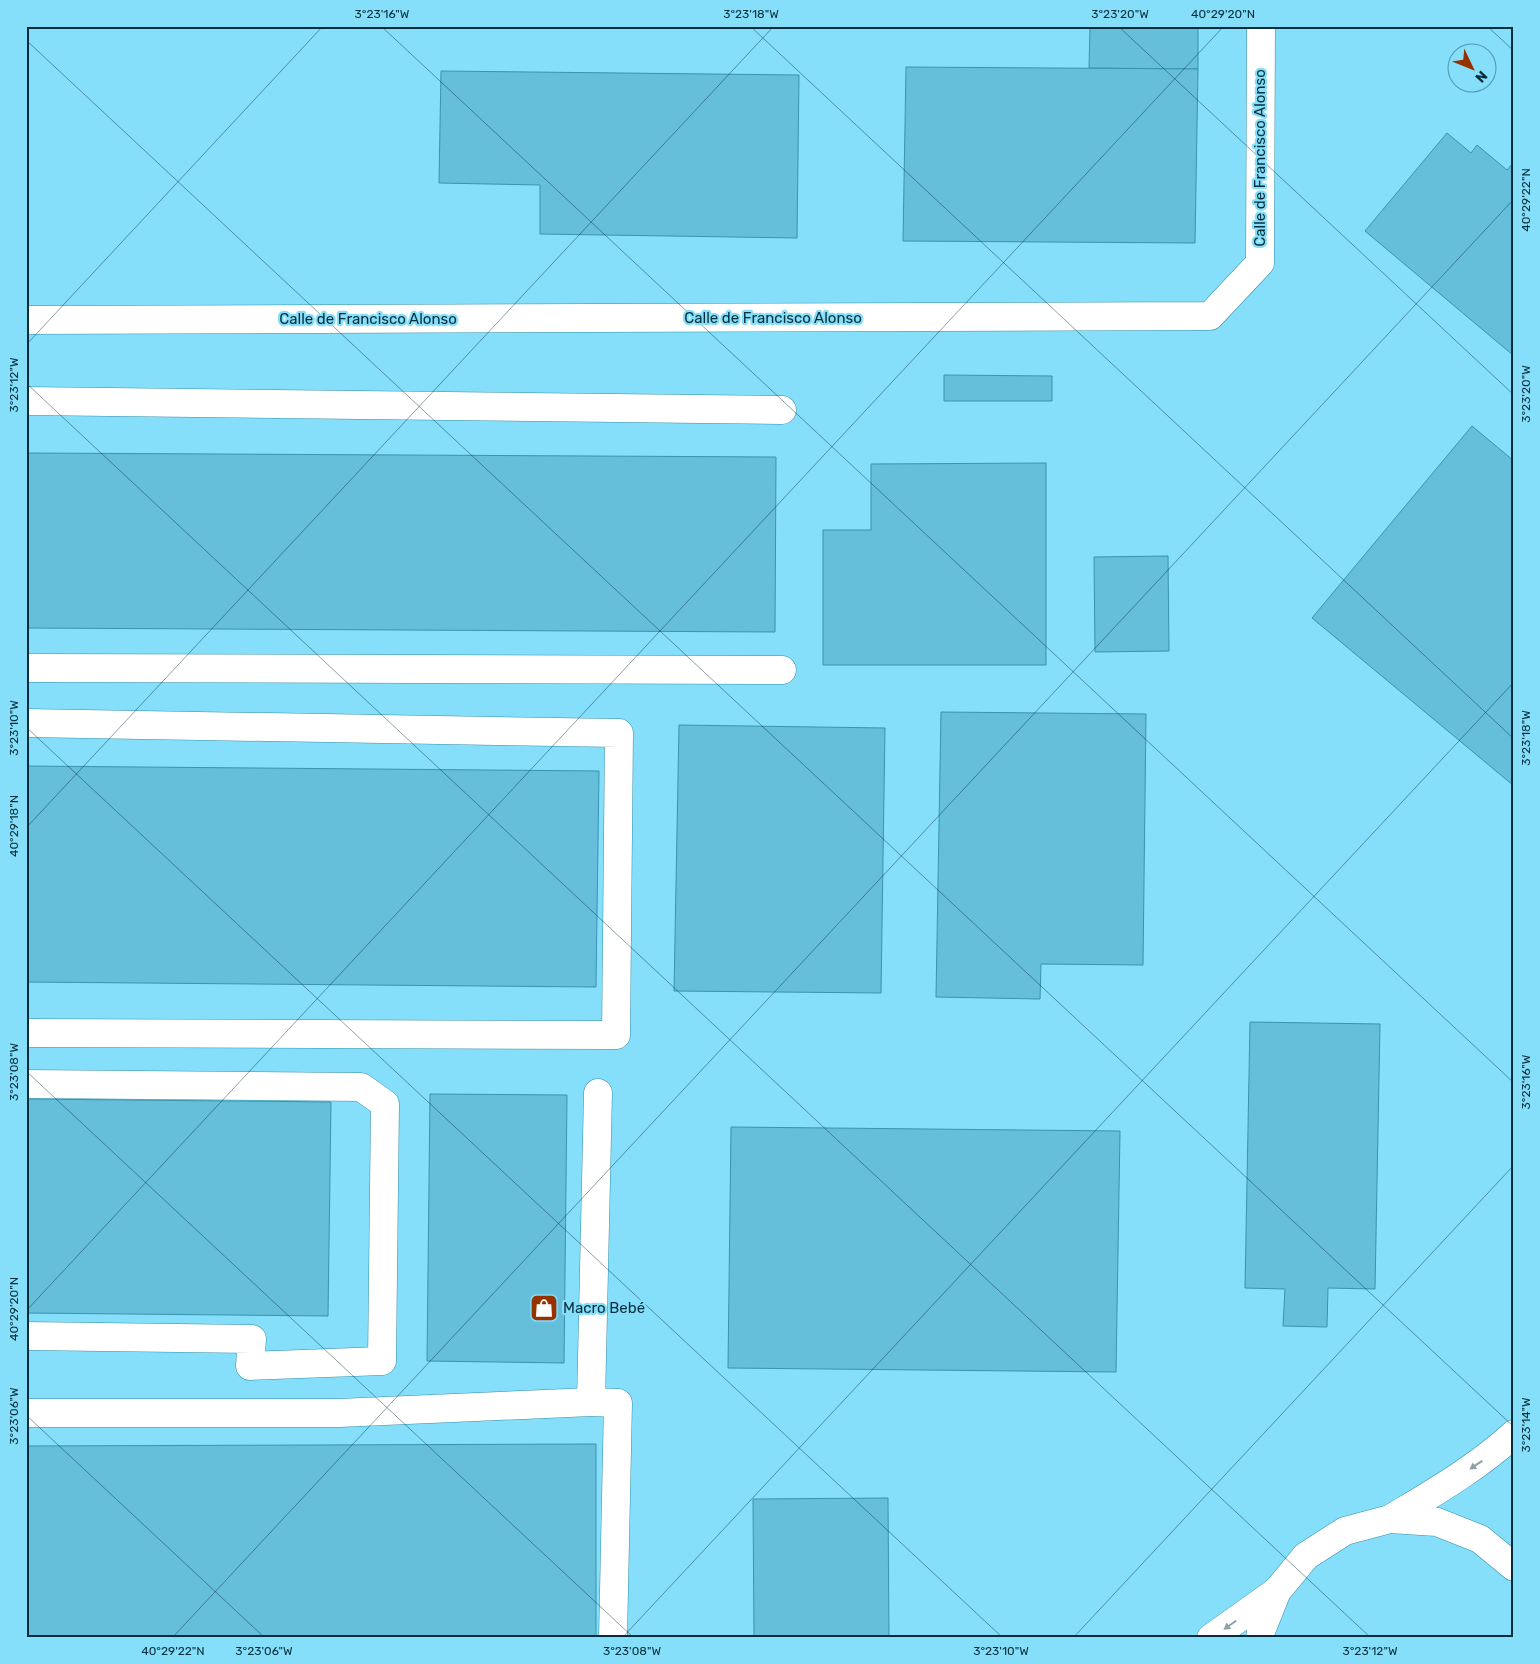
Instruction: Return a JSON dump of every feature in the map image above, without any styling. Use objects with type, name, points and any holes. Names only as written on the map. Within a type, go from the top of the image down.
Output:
[{"type":"street","name":"Calle de Francisco Alonso","points":[[26,320],[1210,316],[1260,263],[1261,26]]},
{"type":"street","points":[[26,402],[782,410]]},
{"type":"street","points":[[26,668],[782,670]]},
{"type":"street","points":[[26,723],[618,733],[616,1036],[26,1033]]},
{"type":"street","points":[[26,1084],[361,1087],[386,1104],[382,1361],[250,1366],[252,1339],[26,1336]]},
{"type":"street","points":[[591,1402],[598,1093]]},
{"type":"street","points":[[26,1413],[339,1414],[591,1402],[618,1403],[614,1638]]},
{"type":"street","points":[[1211,1638],[1277,1591],[1306,1556],[1345,1531],[1390,1519],[1442,1488],[1494,1453],[1514,1434]]},
{"type":"street","points":[[1390,1519],[1437,1522],[1480,1539],[1514,1568]]},
{"type":"street","points":[[1260,1638],[1260,1631],[1277,1591]]},
{"type":"building","points":[[1090,26],[1198,26],[1198,69],[1089,68]]},
{"type":"building","points":[[906,67],[1198,69],[1195,243],[903,241]]},
{"type":"building","points":[[441,71],[799,75],[797,238],[540,234],[540,185],[439,183]]},
{"type":"building","points":[[1447,133],[1471,153],[1477,145],[1507,170],[1514,162],[1514,356],[1365,231]]},
{"type":"building","points":[[944,375],[1052,376],[1052,401],[944,401]]},
{"type":"building","points":[[1472,426],[1514,461],[1514,786],[1312,618]]},
{"type":"building","points":[[26,453],[776,457],[775,632],[26,628]]},
{"type":"building","points":[[1046,463],[1046,665],[823,665],[823,530],[871,530],[871,464]]},
{"type":"building","points":[[1168,556],[1169,651],[1095,652],[1094,557]]},
{"type":"building","points":[[941,712],[1146,714],[1143,965],[1041,964],[1040,999],[936,997]]},
{"type":"building","points":[[679,725],[885,728],[881,993],[674,991]]},
{"type":"building","points":[[26,766],[599,771],[596,987],[26,982]]},
{"type":"building","points":[[1250,1022],[1380,1024],[1375,1289],[1328,1288],[1327,1327],[1283,1326],[1285,1289],[1245,1288]]},
{"type":"building","points":[[430,1094],[567,1095],[564,1363],[427,1361]]},
{"type":"building","points":[[26,1099],[331,1102],[328,1316],[26,1313]]},
{"type":"building","points":[[731,1127],[1120,1131],[1116,1372],[728,1368]]},
{"type":"building","points":[[596,1444],[596,1638],[26,1638],[26,1446]]},
{"type":"building","points":[[888,1498],[889,1638],[754,1638],[753,1499]]},
{"type":"place","name":"Macro Bebé","points":[[544,1308]]}]
